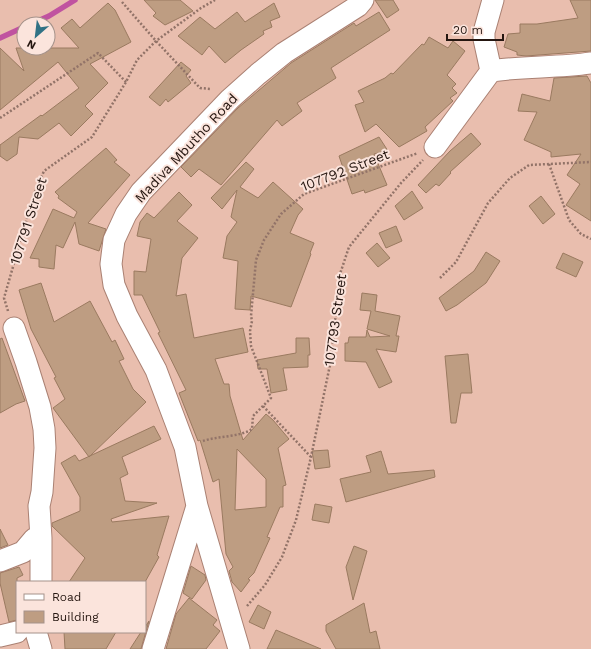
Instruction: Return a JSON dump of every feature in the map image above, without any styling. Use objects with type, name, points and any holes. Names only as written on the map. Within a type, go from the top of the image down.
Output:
[{"type":"street","name":"Madiva Mbutho Road","points":[[239,649],[197,506],[185,447],[156,370],[127,316],[114,285],[112,264],[114,240],[126,214],[141,192],[230,99],[284,53],[358,6],[363,0]]},
{"type":"street","points":[[491,71],[484,39],[484,32],[493,0]]},
{"type":"street","points":[[435,147],[491,71],[524,67],[572,65],[591,62]]},
{"type":"street","points":[[14,328],[40,407],[44,429],[42,492],[39,506],[41,581]]},
{"type":"street","name":"Madiva Mbutho Road","points":[[152,649],[197,506]]},
{"type":"street","points":[[0,562],[23,552],[34,540],[41,538]]},
{"type":"street","points":[[0,636],[16,632]]},
{"type":"street","points":[[36,633],[42,649]]},
{"type":"path","name":"107791 Street","points":[[14,328],[4,298],[34,194],[44,171],[92,137],[126,82],[137,60],[156,41],[200,8],[215,0]]},
{"type":"path","points":[[122,2],[200,88],[221,91],[230,99]]},
{"type":"path","points":[[0,118],[98,53],[126,82]]},
{"type":"path","name":"107792 Street","points":[[185,447],[209,439],[246,433],[252,429],[253,416],[271,398],[251,346],[253,285],[258,253],[264,240],[281,214],[304,194],[435,147]]},
{"type":"path","name":"107793 Street","points":[[232,624],[265,585],[282,557],[296,520],[331,360],[340,274],[349,247],[401,183],[435,147]]},
{"type":"path","points":[[440,278],[456,262],[488,203],[510,178],[529,166],[591,162]]},
{"type":"path","points":[[549,164],[569,220],[581,234],[591,239]]},
{"type":"path","points":[[262,406],[311,457]]},
{"type":"building","points":[[144,0],[180,0],[193,11],[165,25],[153,16],[156,13]]},
{"type":"building","points":[[375,0],[393,0],[399,10],[387,18]]},
{"type":"building","points":[[570,0],[591,0],[591,51],[526,56],[517,55],[517,52],[504,47],[508,34],[520,33],[520,24],[537,24],[578,18]]},
{"type":"building","points":[[108,3],[115,10],[131,42],[90,64],[108,83],[85,106],[93,114],[71,136],[59,123],[38,139],[19,137],[17,154],[7,161],[0,156],[0,145],[79,88],[58,62],[0,110],[0,48],[24,71],[19,56],[56,56],[56,48],[79,48],[61,28],[72,19],[80,28]]},
{"type":"building","points":[[274,3],[280,17],[270,21],[272,27],[263,31],[264,34],[225,63],[209,46],[202,55],[178,36],[200,17],[215,29],[237,12],[245,22]]},
{"type":"building","points":[[379,12],[390,30],[331,68],[336,78],[297,103],[302,111],[282,126],[277,120],[221,185],[199,169],[191,177],[181,167],[238,108],[291,63],[354,23],[356,26]]},
{"type":"building","points":[[429,37],[448,48],[453,41],[465,51],[447,75],[456,84],[452,88],[457,93],[450,98],[453,101],[425,127],[427,131],[399,147],[376,124],[365,132],[355,105],[364,102],[358,91],[385,78],[391,73],[393,74],[422,44],[424,45]]},
{"type":"building","points":[[181,62],[191,70],[186,76],[191,83],[168,102],[166,99],[160,106],[149,97]]},
{"type":"building","points":[[587,76],[591,83],[591,221],[566,205],[580,184],[567,175],[581,154],[551,157],[551,152],[524,140],[537,112],[518,111],[522,94],[550,101],[554,78]]},
{"type":"building","points":[[471,133],[481,144],[450,172],[451,173],[439,186],[436,184],[426,193],[418,185],[450,151]]},
{"type":"building","points":[[379,137],[388,151],[374,154],[387,185],[365,193],[364,190],[352,194],[339,156]]},
{"type":"building","points":[[106,148],[117,160],[114,162],[130,175],[88,223],[106,229],[99,251],[79,244],[75,222],[63,248],[56,245],[54,269],[39,267],[39,259],[30,258],[53,209],[74,218],[77,212],[58,198],[59,196],[55,192]]},
{"type":"building","points":[[246,162],[254,169],[240,187],[258,198],[273,182],[303,209],[298,215],[290,233],[314,243],[291,307],[251,296],[250,310],[235,309],[238,261],[223,258],[227,236],[237,222],[231,217],[237,190],[222,209],[211,198]]},
{"type":"building","points":[[412,191],[423,208],[404,220],[395,206]]},
{"type":"building","points":[[179,192],[192,205],[177,221],[198,238],[182,258],[176,296],[186,294],[194,338],[243,328],[248,352],[215,359],[224,384],[229,384],[230,396],[243,440],[266,414],[289,439],[278,448],[286,485],[283,486],[283,507],[280,507],[267,537],[270,538],[254,573],[248,579],[250,580],[241,592],[232,582],[229,571],[233,567],[226,554],[219,479],[213,482],[200,440],[198,441],[179,393],[186,390],[158,333],[160,332],[142,295],[134,295],[134,271],[146,272],[151,239],[137,236],[140,222],[147,213],[154,218]],"holes":[[[237,449],[266,479],[266,507],[235,510]]]},
{"type":"building","points":[[541,196],[555,214],[543,224],[529,206]]},
{"type":"building","points":[[396,226],[402,241],[386,248],[379,233]]},
{"type":"building","points":[[377,243],[390,258],[378,267],[366,253]]},
{"type":"building","points":[[486,252],[500,261],[486,283],[457,305],[446,311],[439,298],[474,271]]},
{"type":"building","points":[[563,253],[583,262],[576,277],[556,268]]},
{"type":"building","points":[[41,283],[54,322],[90,301],[112,342],[115,340],[124,359],[119,361],[133,389],[146,402],[89,457],[53,408],[65,399],[54,378],[56,377],[31,329],[19,290]]},
{"type":"building","points":[[362,293],[377,295],[375,311],[400,316],[396,336],[399,336],[396,352],[376,349],[392,382],[379,388],[366,362],[345,361],[345,343],[348,343],[349,337],[366,337],[367,330],[370,337],[390,336],[367,329],[371,311],[360,310]]},
{"type":"building","points":[[2,338],[25,401],[0,413],[0,339]]},
{"type":"building","points":[[296,338],[309,338],[310,355],[308,355],[308,367],[283,368],[287,390],[271,393],[267,369],[258,369],[257,360],[296,353]]},
{"type":"building","points":[[468,354],[472,393],[461,393],[456,423],[451,423],[445,356]]},
{"type":"building","points":[[154,426],[161,439],[122,457],[128,474],[120,478],[125,501],[157,503],[111,519],[112,522],[169,516],[157,555],[159,557],[146,581],[70,581],[85,558],[52,526],[52,523],[80,511],[80,497],[61,463],[75,455],[79,461]]},
{"type":"building","points":[[328,450],[330,467],[315,469],[312,451]]},
{"type":"building","points":[[381,451],[388,474],[434,470],[435,477],[346,502],[340,479],[371,472],[366,456]]},
{"type":"building","points":[[315,504],[332,507],[329,523],[312,520]]},
{"type":"building","points":[[0,529],[8,545],[0,548]]},
{"type":"building","points":[[354,546],[367,551],[353,600],[346,567]]},
{"type":"building","points":[[191,566],[205,575],[206,580],[192,599],[183,593]]},
{"type":"building","points":[[19,567],[23,575],[17,578],[16,581],[16,620],[9,622],[0,583],[0,573]]},
{"type":"building","points":[[189,598],[217,620],[213,625],[220,631],[206,649],[166,649],[176,614]]},
{"type":"building","points":[[364,603],[370,633],[376,631],[380,649],[336,649],[326,631],[326,625]]},
{"type":"building","points":[[258,605],[271,612],[264,629],[249,622]]},
{"type":"building","points":[[276,630],[321,649],[267,649]]},
{"type":"building","points":[[64,633],[115,633],[106,649],[65,649]]},
{"type":"building","points":[[140,633],[146,633],[141,649],[130,649]]},
{"type":"waterway","points":[[49,16],[75,0]]},
{"type":"waterway","points":[[0,38],[16,31]]}]
